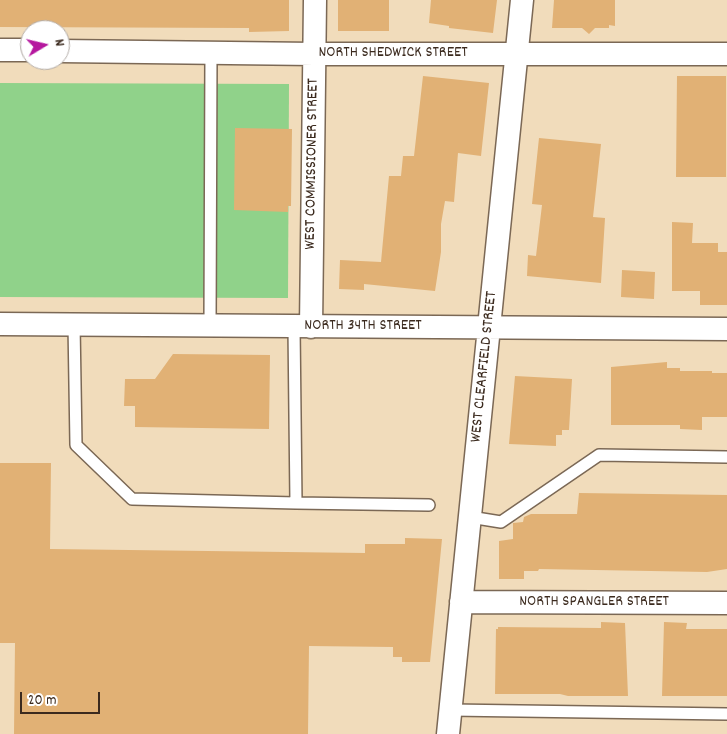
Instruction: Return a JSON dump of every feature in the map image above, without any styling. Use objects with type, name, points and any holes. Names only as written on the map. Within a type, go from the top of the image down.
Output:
[{"type":"street","name":"WEST COMMISSIONER STREET","points":[[302,327],[315,0]]},
{"type":"street","name":"WEST CLEARFIELD STREET","points":[[448,734],[522,0]]},
{"type":"street","points":[[0,50],[20,50]]},
{"type":"street","name":"NORTH SHEDWICK STREET","points":[[70,51],[516,55],[727,54]]},
{"type":"street","name":"NORTH 34TH STREET","points":[[0,324],[727,329]]},
{"type":"street","name":"NORTH SPANGLER STREET","points":[[461,602],[727,604]]},
{"type":"lane","points":[[210,326],[211,52]]},
{"type":"lane","points":[[74,324],[76,445],[132,499],[429,505]]},
{"type":"lane","points":[[296,503],[302,327]]},
{"type":"lane","points":[[470,517],[501,522],[599,455],[727,457]]},
{"type":"lane","points":[[451,710],[727,714]]},
{"type":"green space","points":[[0,83],[289,84],[288,298],[0,297]]},
{"type":"building","points":[[0,0],[289,0],[289,31],[249,32],[249,28],[70,27],[70,20],[20,20],[20,27],[0,27]]},
{"type":"building","points":[[338,0],[389,0],[389,31],[338,31]]},
{"type":"building","points":[[431,0],[497,0],[493,33],[449,28],[449,26],[429,23]]},
{"type":"building","points":[[554,0],[615,0],[615,26],[609,25],[609,28],[595,28],[589,34],[582,28],[552,28]]},
{"type":"building","points":[[423,76],[489,83],[481,156],[458,153],[454,202],[445,201],[441,224],[441,252],[435,291],[364,284],[364,290],[339,289],[340,260],[381,262],[389,176],[401,176],[403,156],[414,156]]},
{"type":"building","points":[[677,76],[726,76],[726,177],[676,177]]},
{"type":"building","points":[[235,128],[292,129],[291,206],[288,206],[288,212],[234,210]]},
{"type":"building","points":[[539,138],[601,144],[593,217],[605,218],[601,283],[527,276],[528,255],[536,256],[542,205],[532,204]]},
{"type":"building","points":[[672,222],[693,223],[692,243],[718,243],[718,252],[727,252],[727,305],[700,305],[700,291],[672,291]]},
{"type":"building","points":[[622,270],[655,272],[654,299],[621,297]]},
{"type":"building","points":[[173,354],[270,355],[269,429],[135,427],[135,406],[124,406],[125,379],[155,379]]},
{"type":"building","points":[[667,362],[667,368],[680,368],[680,371],[727,373],[727,417],[702,417],[702,430],[680,429],[680,425],[611,425],[611,367]]},
{"type":"building","points":[[515,376],[572,379],[569,430],[562,430],[562,435],[556,435],[556,446],[509,444]]},
{"type":"building","points":[[0,463],[51,463],[50,549],[365,553],[365,544],[405,544],[405,538],[442,539],[430,662],[402,662],[402,657],[393,657],[393,647],[309,646],[308,734],[14,734],[15,643],[0,643]]},
{"type":"building","points":[[579,493],[727,495],[727,569],[707,572],[539,569],[538,571],[524,571],[524,579],[499,579],[499,541],[513,539],[513,523],[523,522],[524,517],[531,514],[577,514]]},
{"type":"building","points":[[601,622],[625,623],[628,696],[495,694],[496,629],[498,627],[601,628]]},
{"type":"building","points":[[664,622],[687,623],[686,629],[727,629],[727,696],[662,696]]}]
